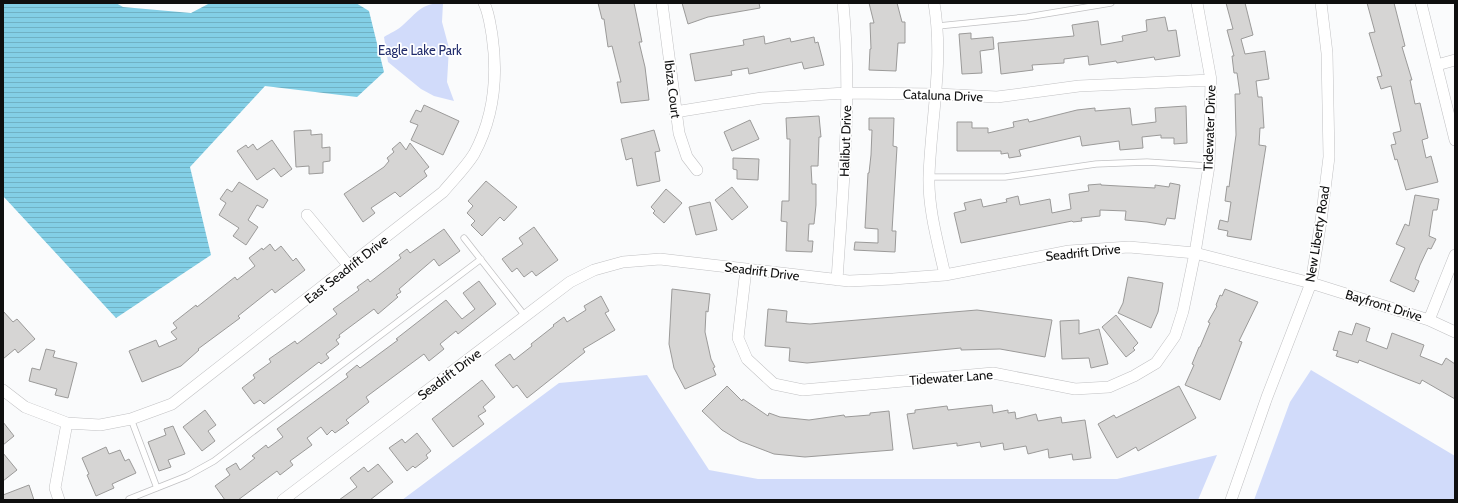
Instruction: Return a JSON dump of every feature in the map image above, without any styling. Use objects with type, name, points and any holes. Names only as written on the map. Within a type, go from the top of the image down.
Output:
[{"type":"street","name":"East Seadrift Drive","points":[[3,390],[25,407],[67,423],[100,425],[131,419],[172,404],[444,192],[473,154],[488,119],[495,88],[495,54],[488,12],[484,3]]},
{"type":"street","name":"Ibiza Court","points":[[662,3],[675,112],[679,133],[687,157],[697,170]]},
{"type":"street","name":"Halibut Drive","points":[[837,280],[846,141],[847,42],[843,3]]},
{"type":"street","points":[[934,3],[938,26],[937,94],[929,177],[933,219],[945,275]]},
{"type":"street","name":"Tidewater Drive","points":[[1195,254],[1209,166],[1211,80],[1198,3]]},
{"type":"street","name":"New Liberty Road","points":[[1231,500],[1267,397],[1311,283],[1329,157],[1327,53],[1321,3]]},
{"type":"street","points":[[1421,3],[1455,140]]},
{"type":"street","points":[[1437,65],[1455,60]]},
{"type":"street","name":"Cataluna Drive","points":[[675,112],[762,98],[846,93],[937,94],[997,97],[1079,86],[1211,80]]},
{"type":"street","points":[[307,215],[349,266]]},
{"type":"street","name":"Seadrift Drive","points":[[283,500],[570,282],[594,270],[623,262],[660,259],[849,282],[945,275],[1069,250],[1129,247],[1195,254],[1311,283]]},
{"type":"street","name":"Tidewater Lane","points":[[746,269],[738,338],[747,359],[774,384],[804,390],[993,373],[1075,390],[1109,387],[1134,376],[1156,363],[1175,336],[1184,311],[1195,254]]},
{"type":"street","points":[[1430,320],[1455,255]]},
{"type":"street","name":"Bayfront Drive","points":[[1311,283],[1430,320],[1455,332]]},
{"type":"street","points":[[59,500],[55,488],[67,423]]},
{"type":"lane","points":[[938,26],[1027,17],[1111,3]]},
{"type":"lane","points":[[929,177],[1005,177],[1096,164],[1147,162],[1209,166]]},
{"type":"lane","points":[[464,238],[525,316]]},
{"type":"lane","points":[[129,498],[187,476],[214,461],[481,259]]},
{"type":"lane","points":[[131,419],[157,488]]},
{"type":"green space","name":"Eagle Lake Park","points":[[436,3],[443,3],[442,22],[449,48],[447,82],[454,101],[434,96],[421,89],[388,62],[384,37],[401,27],[424,7]]},
{"type":"green space","points":[[1311,370],[1455,456],[1455,500],[1254,500],[1290,402]]},
{"type":"green space","points":[[647,375],[709,470],[758,479],[1117,479],[1217,455],[1198,500],[402,500],[559,383]]},
{"type":"shaded area","points":[[3,3],[116,3],[123,7],[191,13],[210,3],[356,3],[369,11],[384,72],[357,97],[265,86],[190,167],[211,255],[116,318],[3,196]]},
{"type":"building","points":[[598,3],[634,3],[642,42],[639,42],[645,67],[649,100],[621,103],[617,82],[621,82],[612,46],[608,47],[604,19],[602,19]]},
{"type":"building","points":[[682,3],[759,3],[760,8],[708,17],[688,24]]},
{"type":"building","points":[[869,3],[897,3],[902,22],[905,22],[905,43],[898,43],[896,71],[869,70],[871,49],[870,23],[874,23]]},
{"type":"building","points":[[1226,3],[1245,3],[1253,35],[1241,39],[1245,54],[1265,51],[1269,79],[1256,81],[1258,97],[1262,97],[1264,128],[1260,128],[1259,145],[1266,146],[1251,240],[1227,236],[1228,231],[1218,229],[1220,220],[1228,222],[1231,202],[1225,201],[1227,186],[1229,187],[1236,135],[1235,94],[1240,94],[1237,73],[1234,73],[1232,56],[1234,56],[1227,30],[1233,29]]},
{"type":"building","points":[[1367,3],[1394,3],[1405,46],[1402,47],[1412,80],[1410,80],[1415,104],[1420,103],[1428,138],[1422,140],[1426,158],[1431,156],[1438,182],[1406,190],[1397,159],[1395,160],[1391,145],[1396,144],[1393,133],[1401,131],[1391,86],[1381,89],[1377,77],[1382,76],[1369,33],[1375,32]]},
{"type":"building","points":[[1165,17],[1168,31],[1176,30],[1180,56],[1155,60],[1154,57],[1117,63],[1116,61],[1089,65],[1088,56],[1064,59],[1064,63],[1032,65],[1033,70],[1001,74],[998,43],[1074,36],[1072,25],[1098,21],[1101,45],[1123,41],[1122,36],[1147,31],[1146,20]]},
{"type":"building","points":[[971,33],[971,39],[993,37],[994,49],[980,51],[982,73],[962,74],[959,34]]},
{"type":"building","points":[[764,36],[765,44],[790,38],[791,42],[814,37],[815,43],[818,42],[824,65],[804,69],[802,62],[749,74],[748,68],[731,71],[732,75],[695,81],[690,54],[744,45],[743,40]]},
{"type":"building","points":[[424,105],[459,121],[443,155],[411,140],[418,125],[410,122],[416,110],[421,112]]},
{"type":"building","points":[[1186,106],[1187,143],[1174,144],[1174,138],[1161,138],[1161,135],[1142,137],[1143,148],[1120,150],[1119,141],[1082,146],[1080,136],[1019,150],[1021,156],[1009,158],[1008,153],[1001,154],[1001,151],[957,151],[957,122],[972,122],[972,128],[988,128],[988,133],[1014,127],[1013,122],[1028,119],[1029,122],[1077,110],[1095,108],[1095,111],[1130,108],[1132,125],[1156,122],[1155,108]]},
{"type":"building","points":[[819,116],[821,137],[819,137],[818,166],[811,166],[812,184],[816,184],[814,224],[809,224],[808,241],[813,241],[812,252],[786,251],[787,222],[781,221],[782,201],[789,201],[790,139],[787,139],[786,118]]},
{"type":"building","points":[[869,118],[894,118],[893,146],[897,147],[892,231],[896,231],[895,252],[854,250],[855,242],[878,243],[878,229],[865,228],[872,130],[869,130]]},
{"type":"building","points":[[750,120],[759,139],[732,151],[724,132]]},
{"type":"building","points":[[311,130],[311,135],[322,134],[322,148],[330,147],[330,161],[323,162],[323,173],[309,174],[309,166],[296,167],[294,131]]},
{"type":"building","points":[[654,130],[660,151],[655,152],[660,181],[637,186],[632,158],[626,160],[621,139]]},
{"type":"building","points":[[272,140],[292,169],[281,177],[274,168],[257,180],[237,151],[246,145],[248,148],[253,144],[257,150]]},
{"type":"building","points":[[400,142],[406,150],[410,143],[429,167],[424,171],[427,176],[400,197],[395,192],[371,208],[375,213],[363,222],[344,194],[384,167],[389,161],[387,158],[394,152],[392,149]]},
{"type":"building","points":[[733,158],[759,159],[758,180],[737,179],[737,170],[733,169]]},
{"type":"building","points":[[486,181],[517,207],[504,221],[500,217],[482,236],[471,225],[475,221],[467,213],[473,206],[468,201]]},
{"type":"building","points":[[239,182],[268,200],[263,208],[257,205],[248,220],[258,227],[246,245],[233,236],[239,228],[219,215],[226,203],[220,199],[227,189],[232,192]]},
{"type":"building","points":[[1170,183],[1180,185],[1175,219],[1167,218],[1165,225],[1125,220],[1126,211],[1100,210],[1100,216],[1081,218],[1082,221],[1072,221],[961,243],[954,213],[966,210],[964,203],[981,199],[983,207],[1007,202],[1006,199],[1018,196],[1020,205],[1050,199],[1052,213],[1071,209],[1069,194],[1089,191],[1088,185],[1101,184],[1155,188],[1155,185],[1169,187]]},
{"type":"building","points":[[732,187],[748,207],[732,220],[715,200]]},
{"type":"building","points":[[666,189],[682,203],[664,223],[653,213],[655,211],[651,207]]},
{"type":"building","points":[[1415,195],[1439,199],[1437,210],[1433,210],[1429,236],[1436,239],[1431,249],[1428,248],[1420,265],[1415,279],[1419,281],[1414,292],[1390,281],[1405,248],[1396,244],[1405,224],[1409,226]]},
{"type":"building","points":[[710,202],[717,230],[696,235],[689,207]]},
{"type":"building","points":[[534,227],[558,260],[536,276],[532,271],[524,277],[517,268],[512,272],[502,259],[523,244],[519,238]]},
{"type":"building","points":[[444,229],[460,251],[439,266],[434,259],[399,289],[401,292],[396,295],[398,297],[378,314],[374,309],[339,335],[340,337],[336,340],[339,344],[326,354],[329,358],[321,364],[319,362],[264,404],[260,400],[254,404],[242,388],[255,378],[253,375],[271,362],[269,359],[295,341],[297,344],[337,314],[333,309],[359,290],[357,287],[368,279],[370,282],[401,258],[399,255],[407,249],[410,253]]},
{"type":"building","points":[[270,244],[275,251],[281,246],[293,261],[296,258],[305,270],[275,293],[272,289],[238,316],[240,318],[198,349],[199,350],[181,366],[142,382],[129,351],[156,340],[159,347],[177,339],[171,332],[177,328],[173,323],[196,305],[197,307],[235,277],[237,280],[255,266],[249,258]]},
{"type":"building","points":[[1128,277],[1163,283],[1158,312],[1151,328],[1118,313],[1123,303]]},
{"type":"building","points":[[479,281],[496,304],[458,334],[456,331],[440,344],[444,349],[429,361],[424,354],[366,397],[369,402],[346,420],[349,423],[335,433],[332,430],[327,435],[321,427],[307,438],[312,445],[290,461],[293,465],[280,475],[277,471],[238,500],[225,500],[215,486],[230,475],[226,469],[236,463],[240,470],[255,458],[252,456],[266,445],[268,448],[283,437],[277,429],[348,377],[346,374],[357,365],[360,368],[398,340],[396,339],[446,300],[462,319],[475,309],[463,293]]},
{"type":"building","points":[[672,289],[710,294],[708,312],[706,311],[705,332],[716,375],[685,389],[674,368],[669,344]]},
{"type":"building","points":[[1225,289],[1258,302],[1239,341],[1242,342],[1220,400],[1185,385],[1194,365],[1192,364],[1210,323],[1208,322],[1217,306],[1216,305],[1220,295],[1222,296]]},
{"type":"building","points":[[601,296],[609,311],[605,313],[615,330],[583,349],[585,352],[527,398],[517,385],[513,388],[495,365],[510,354],[514,360],[532,346],[531,344],[554,326],[553,325],[564,317],[567,322],[586,310],[584,306]]},
{"type":"building","points":[[768,309],[787,311],[786,322],[810,324],[977,310],[1052,320],[1045,357],[1000,349],[961,350],[961,348],[807,363],[789,361],[790,348],[765,346]]},
{"type":"building","points":[[3,311],[13,322],[17,319],[35,339],[18,353],[15,349],[3,359]]},
{"type":"building","points":[[1116,315],[1138,343],[1133,348],[1135,350],[1126,357],[1102,327]]},
{"type":"building","points":[[1079,320],[1079,334],[1099,329],[1108,364],[1091,368],[1089,358],[1062,359],[1060,321]]},
{"type":"building","points":[[1356,323],[1370,328],[1366,341],[1387,349],[1392,333],[1424,345],[1420,356],[1442,365],[1446,358],[1455,364],[1455,399],[1422,380],[1420,384],[1359,360],[1358,363],[1336,356],[1338,351],[1333,350],[1339,331],[1352,335]]},
{"type":"building","points":[[46,349],[55,351],[53,357],[77,363],[68,398],[55,395],[57,389],[29,381],[32,368],[40,370]]},
{"type":"building","points":[[482,380],[495,397],[483,407],[486,411],[478,416],[484,424],[453,447],[432,419]]},
{"type":"building","points":[[727,386],[742,401],[743,399],[768,416],[769,413],[780,417],[809,420],[844,415],[845,417],[870,415],[870,413],[889,411],[893,450],[805,457],[774,454],[740,441],[722,430],[702,411]]},
{"type":"building","points":[[1179,386],[1196,418],[1138,451],[1136,447],[1117,458],[1098,424],[1114,415],[1116,418]]},
{"type":"building","points":[[992,405],[993,413],[1008,410],[1008,413],[1015,412],[1016,419],[1036,414],[1038,421],[1061,417],[1062,423],[1085,420],[1091,458],[1073,460],[1072,454],[1049,458],[1048,449],[1028,454],[1026,446],[1004,450],[1003,443],[981,447],[980,442],[957,446],[957,443],[913,449],[907,414],[915,413],[915,410],[947,406],[948,410]]},
{"type":"building","points":[[205,410],[216,425],[208,431],[215,441],[202,451],[183,427]]},
{"type":"building","points":[[3,422],[14,436],[3,445]]},
{"type":"building","points":[[173,426],[185,454],[168,460],[171,467],[159,471],[148,442],[166,435],[164,429]]},
{"type":"building","points":[[417,433],[431,451],[426,455],[428,458],[415,468],[413,466],[407,471],[389,448],[402,439],[405,443]]},
{"type":"building","points":[[106,447],[109,454],[120,450],[125,461],[129,459],[136,473],[112,484],[114,488],[96,496],[82,458]]},
{"type":"building","points":[[3,453],[17,470],[3,481]]},
{"type":"building","points":[[378,464],[393,482],[370,500],[339,500],[357,487],[350,478],[364,467],[368,472]]},
{"type":"building","points":[[29,485],[34,500],[3,500],[3,495]]}]
